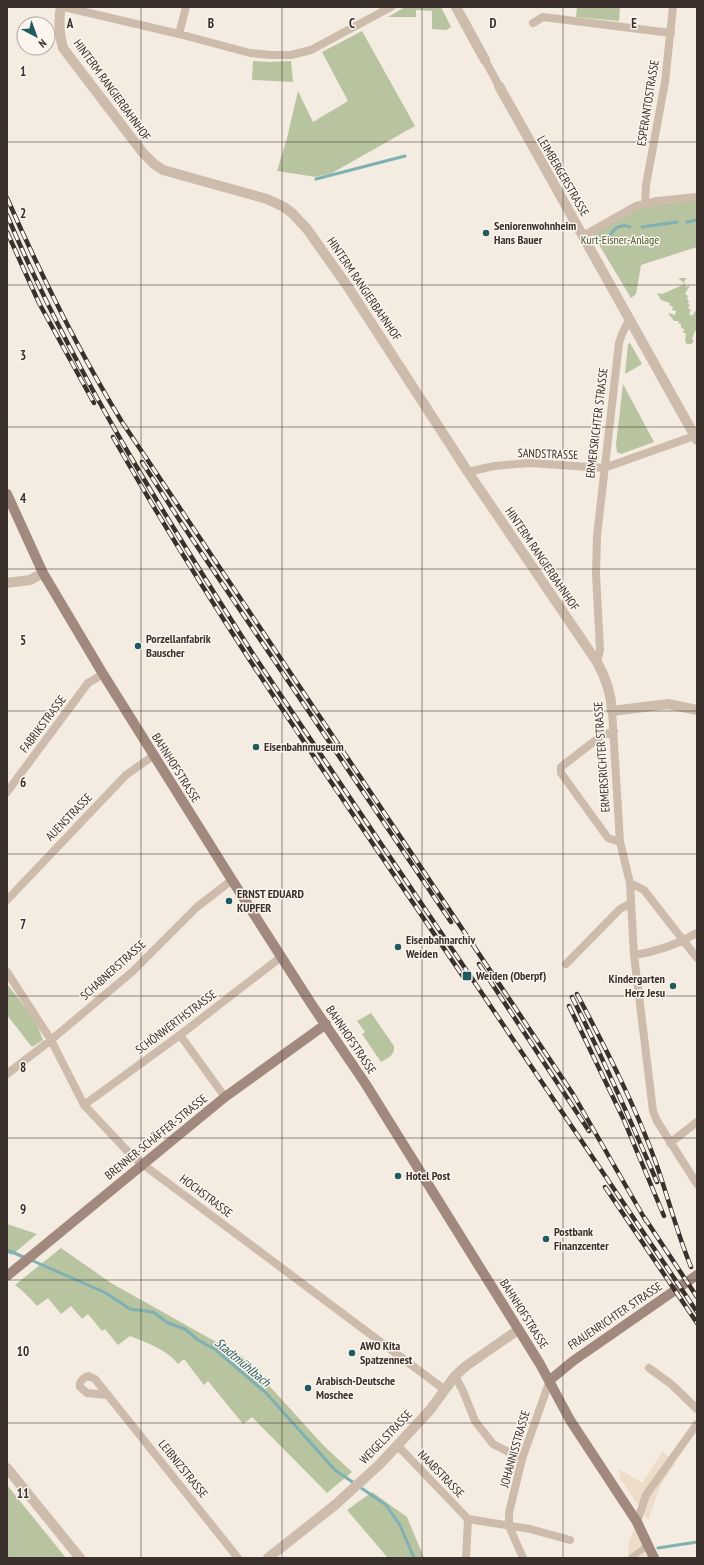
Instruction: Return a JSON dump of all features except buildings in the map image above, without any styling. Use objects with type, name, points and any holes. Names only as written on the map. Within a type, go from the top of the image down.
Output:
[{"type":"main road","name":"BAHNHOFSTRASSE","points":[[7,494],[43,573],[103,674],[153,756],[281,957],[365,1083],[550,1380],[570,1420],[637,1522],[654,1558]]},
{"type":"main road","name":"BRENNER-SCHÄFFER-STRASSE","points":[[7,1276],[225,1098],[326,1024]]},
{"type":"main road","name":"FRAUENRICHTER STRASSE","points":[[550,1380],[573,1361],[697,1275]]},
{"type":"street","name":"HINTERM RANGIERBAHNHOF","points":[[61,7],[58,18],[63,48],[142,154],[163,170],[266,199],[284,207],[307,229],[348,287],[468,472],[597,662]]},
{"type":"street","points":[[64,7],[179,34],[250,53],[271,56],[291,55],[311,50],[391,7]]},
{"type":"street","points":[[179,34],[186,7]]},
{"type":"street","name":"LEIMBERGERSTRASSE","points":[[456,7],[629,320],[696,437]]},
{"type":"street","name":"ESPERANTOSTRASSE","points":[[645,203],[646,186],[665,82],[673,7]]},
{"type":"street","points":[[533,23],[543,17],[671,33]]},
{"type":"street","points":[[583,236],[636,206],[645,203],[697,197]]},
{"type":"street","name":"ERMERSRICHTER STRASSE","points":[[629,320],[619,343],[604,468],[597,544],[596,574],[600,650],[597,662],[606,680],[611,696],[620,842],[630,883],[634,955],[653,1111],[670,1143],[697,1184]]},
{"type":"street","name":"SANDSTRASSE","points":[[468,472],[494,466],[530,463],[604,468],[696,437]]},
{"type":"street","points":[[7,583],[30,580],[43,573]]},
{"type":"street","name":"FABRIKSTRASSE","points":[[7,792],[88,683],[103,674]]},
{"type":"street","points":[[612,710],[668,704],[697,710]]},
{"type":"street","points":[[614,731],[601,736],[561,767],[561,773],[608,838],[620,842]]},
{"type":"street","name":"AUENSTRASSE","points":[[7,900],[126,775],[153,756]]},
{"type":"street","name":"SCHABNERSTRASSE","points":[[7,1074],[51,1040],[132,972],[197,907],[232,880]]},
{"type":"street","points":[[630,883],[644,890],[697,958]]},
{"type":"street","points":[[566,964],[620,909],[631,903]]},
{"type":"street","points":[[634,955],[643,954],[683,941],[697,934]]},
{"type":"street","name":"SCHÖNWERTHSTRASSE","points":[[84,1106],[180,1035],[281,957]]},
{"type":"street","name":"HOCHSTRASSE","points":[[7,972],[51,1040],[84,1106],[133,1156],[445,1390]]},
{"type":"street","points":[[180,1035],[225,1098]]},
{"type":"street","points":[[670,1143],[697,1122]]},
{"type":"street","name":"WEIGELSTRASSE","points":[[268,1558],[345,1496],[367,1476],[430,1410],[455,1376],[478,1357],[518,1330]]},
{"type":"street","points":[[649,1368],[671,1384],[697,1409]]},
{"type":"street","points":[[455,1376],[476,1421],[494,1444],[522,1459]]},
{"type":"street","name":"JOHANNISSTRASSE","points":[[523,1558],[509,1526],[509,1513],[522,1459],[550,1380]]},
{"type":"street","name":"LEIBNIZSTRASSE","points":[[108,1395],[238,1558]]},
{"type":"street","points":[[637,1522],[646,1495],[697,1424]]},
{"type":"street","name":"NAABSTRASSE","points":[[397,1445],[468,1519]]},
{"type":"street","points":[[7,1468],[80,1558]]},
{"type":"street","points":[[466,1558],[468,1519],[530,1529],[570,1540]]},
{"type":"street","points":[[631,1558],[648,1544]]},
{"type":"green space","points":[[405,7],[441,7],[451,27],[446,30],[432,29],[432,11],[416,10],[416,17],[388,17]]},
{"type":"green space","points":[[577,7],[620,7],[619,21],[576,17]]},
{"type":"green space","points":[[362,31],[415,126],[332,173],[316,177],[277,171],[287,138],[298,91],[313,122],[348,101],[322,52]]},
{"type":"green space","points":[[253,61],[291,61],[293,82],[252,80]]},
{"type":"green space","name":"Kurt-Eisner-Anlage","points":[[697,199],[697,247],[641,265],[636,294],[631,298],[592,233],[638,209],[657,202]]},
{"type":"green space","points":[[678,278],[687,278],[684,281],[685,284]]},
{"type":"green space","points":[[685,284],[686,287],[690,285],[685,294],[688,296],[688,304],[690,305],[688,308],[691,310],[689,314],[692,316],[696,310],[697,331],[695,331],[692,339],[694,341],[691,344],[687,344],[685,341],[686,333],[683,333],[684,329],[681,328],[681,324],[678,323],[679,321],[674,321],[668,313],[675,315],[676,311],[672,310],[673,307],[669,305],[670,303],[661,300],[657,293],[662,294]]},
{"type":"green space","points":[[630,343],[642,364],[625,374],[628,344]]},
{"type":"green space","points":[[623,384],[654,442],[621,454],[617,452],[616,445]]},
{"type":"green space","points":[[7,984],[35,1020],[43,1040],[32,1047],[7,1015]]},
{"type":"green space","points":[[371,1013],[394,1046],[392,1054],[381,1062],[362,1034],[365,1032],[357,1021]]},
{"type":"green space","points":[[7,1224],[37,1234],[12,1255],[7,1253]]},
{"type":"green space","points":[[61,1248],[111,1283],[243,1357],[323,1445],[352,1472],[327,1493],[252,1417],[243,1424],[208,1381],[204,1385],[184,1359],[178,1364],[162,1350],[130,1336],[118,1345],[105,1329],[102,1331],[88,1314],[82,1319],[71,1306],[61,1314],[48,1298],[37,1306],[15,1285]]},
{"type":"green space","points":[[7,1485],[66,1558],[9,1558],[7,1553]]},
{"type":"green space","points":[[372,1492],[407,1517],[424,1558],[388,1558],[347,1510]]},
{"type":"shaded area","points":[[663,1451],[675,1464],[661,1484],[648,1520],[620,1478],[619,1469],[642,1483]]},
{"type":"shaded area","points":[[635,1527],[647,1558],[628,1558],[629,1542]]},
{"type":"waterway","points":[[316,179],[405,156]]},
{"type":"waterway","points":[[687,222],[697,220]]},
{"type":"waterway","points":[[642,227],[677,222]]},
{"type":"waterway","points":[[608,239],[616,228],[622,226],[630,227]]},
{"type":"waterway","name":"Stadtmühlbach","points":[[7,1250],[26,1258]]},
{"type":"waterway","name":"Stadtmühlbach","points":[[31,1260],[106,1293],[130,1309],[153,1312],[168,1323],[185,1329],[198,1340],[216,1350],[266,1393],[335,1470],[386,1505],[400,1525],[414,1558]]},
{"type":"waterway","points":[[658,1548],[697,1542]]},
{"type":"railway","points":[[7,198],[61,312],[90,367],[122,422],[573,1094],[646,1221]]},
{"type":"railway","points":[[7,215],[33,273],[90,386],[187,550],[255,657],[697,1312]]},
{"type":"railway","points":[[7,232],[39,303],[94,403]]},
{"type":"railway","points":[[113,437],[196,575],[283,711],[464,978]]},
{"type":"railway","points":[[142,462],[182,524],[451,922]]},
{"type":"railway","points":[[479,964],[589,1131]]},
{"type":"railway","points":[[577,994],[609,1056],[648,1141],[691,1267]]},
{"type":"railway","points":[[572,997],[595,1043],[657,1182]]},
{"type":"railway","points":[[569,1006],[623,1118],[664,1216]]},
{"type":"railway","points":[[605,1187],[697,1323]]},
{"type":"railway","points":[[644,1217],[697,1297]]},
{"type":"place","name":"Seniorenwohnheim Hans Bauer","points":[[486,233]]},
{"type":"place","name":"Porzellanfabrik Bauscher","points":[[138,646]]},
{"type":"place","name":"Eisenbahnmuseum","points":[[256,747]]},
{"type":"place","name":"ERNST EDUARD KUPFER","points":[[229,901]]},
{"type":"place","name":"Eisenbahnarchiv Weiden","points":[[398,947]]},
{"type":"place","name":"Weiden (Oberpf)","points":[[467,976]]},
{"type":"place","name":"Kindergarten Herz Jesu","points":[[673,986]]},
{"type":"place","name":"Hotel Post","points":[[398,1176]]},
{"type":"place","name":"Postbank Finanzcenter","points":[[546,1239]]},
{"type":"place","name":"AWO Kita Spatzennest","points":[[352,1353]]},
{"type":"place","name":"Arabisch-Deutsche Moschee","points":[[308,1388]]}]
